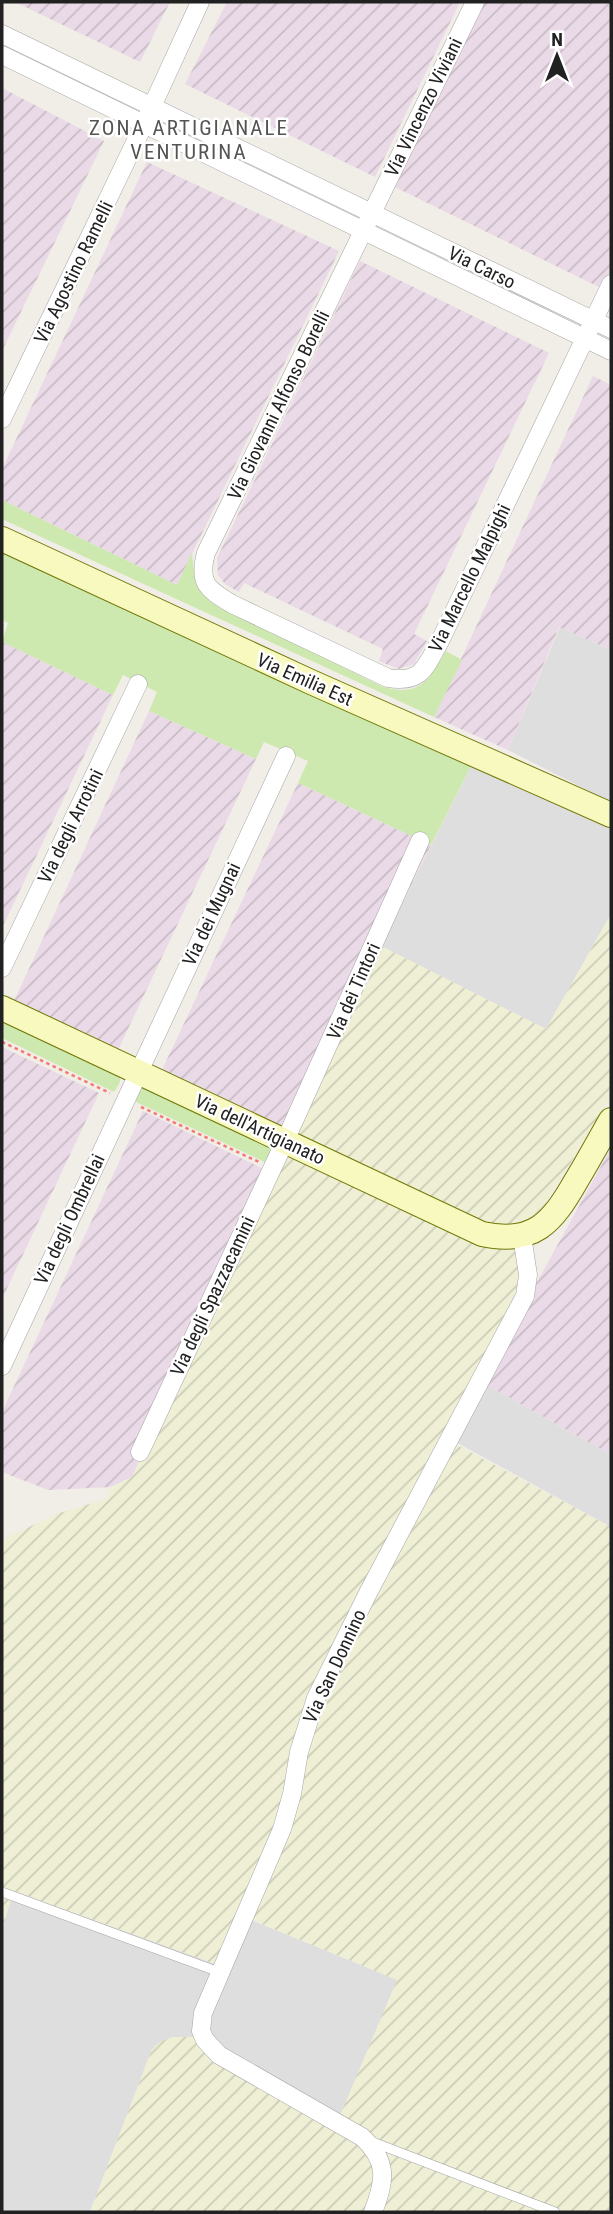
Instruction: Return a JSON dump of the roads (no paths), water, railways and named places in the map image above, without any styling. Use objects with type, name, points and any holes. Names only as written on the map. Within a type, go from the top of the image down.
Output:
[{"type":"street","points":[[144,124],[200,2]]},
{"type":"street","name":"Via Vincenzo Viviani","points":[[371,213],[475,2]]},
{"type":"street","name":"Via Carso","points":[[2,34],[611,329]]},
{"type":"street","name":"Via Carso","points":[[2,55],[611,351]]},
{"type":"street","name":"Via Agostino Ramelli","points":[[2,419],[144,124]]},
{"type":"street","points":[[363,231],[371,213]]},
{"type":"street","name":"Via Giovanni Alfonso Borelli","points":[[204,582],[202,566],[206,552],[363,231]]},
{"type":"street","points":[[585,338],[611,284]]},
{"type":"street","name":"Via Marcello Malpighi","points":[[204,582],[212,592],[232,604],[388,678],[409,680],[416,677],[424,669],[440,641],[585,338]]},
{"type":"street","name":"Via Emilia Est","points":[[2,538],[311,682],[611,815]]},
{"type":"street","name":"Via degli Arrotini","points":[[2,968],[138,684]]},
{"type":"street","name":"Via dei Mugnai","points":[[137,1072],[286,756]]},
{"type":"street","name":"Via dei Tintori","points":[[285,1141],[420,841]]},
{"type":"street","name":"Via dell'Artigianato","points":[[2,1008],[482,1234],[522,1236]]},
{"type":"street","name":"Via degli Ombrellai","points":[[2,1366],[137,1072]]},
{"type":"street","points":[[522,1236],[546,1224],[558,1211],[611,1120]]},
{"type":"street","name":"Via degli Spazzacamini","points":[[140,1452],[285,1141]]},
{"type":"street","name":"Via San Donnino","points":[[373,2212],[382,2189],[381,2164],[377,2154],[362,2137],[219,2055],[205,2040],[201,2021],[219,1972],[287,1814],[299,1752],[316,1698],[368,1593],[525,1296],[528,1275],[522,1236]]},
{"type":"lane","points":[[2,1892],[219,1972]]},
{"type":"lane","points":[[362,2137],[555,2212]]},
{"type":"district","name":"ZONA ARTIGIANALE VENTURINA","points":[[189,140]]}]
